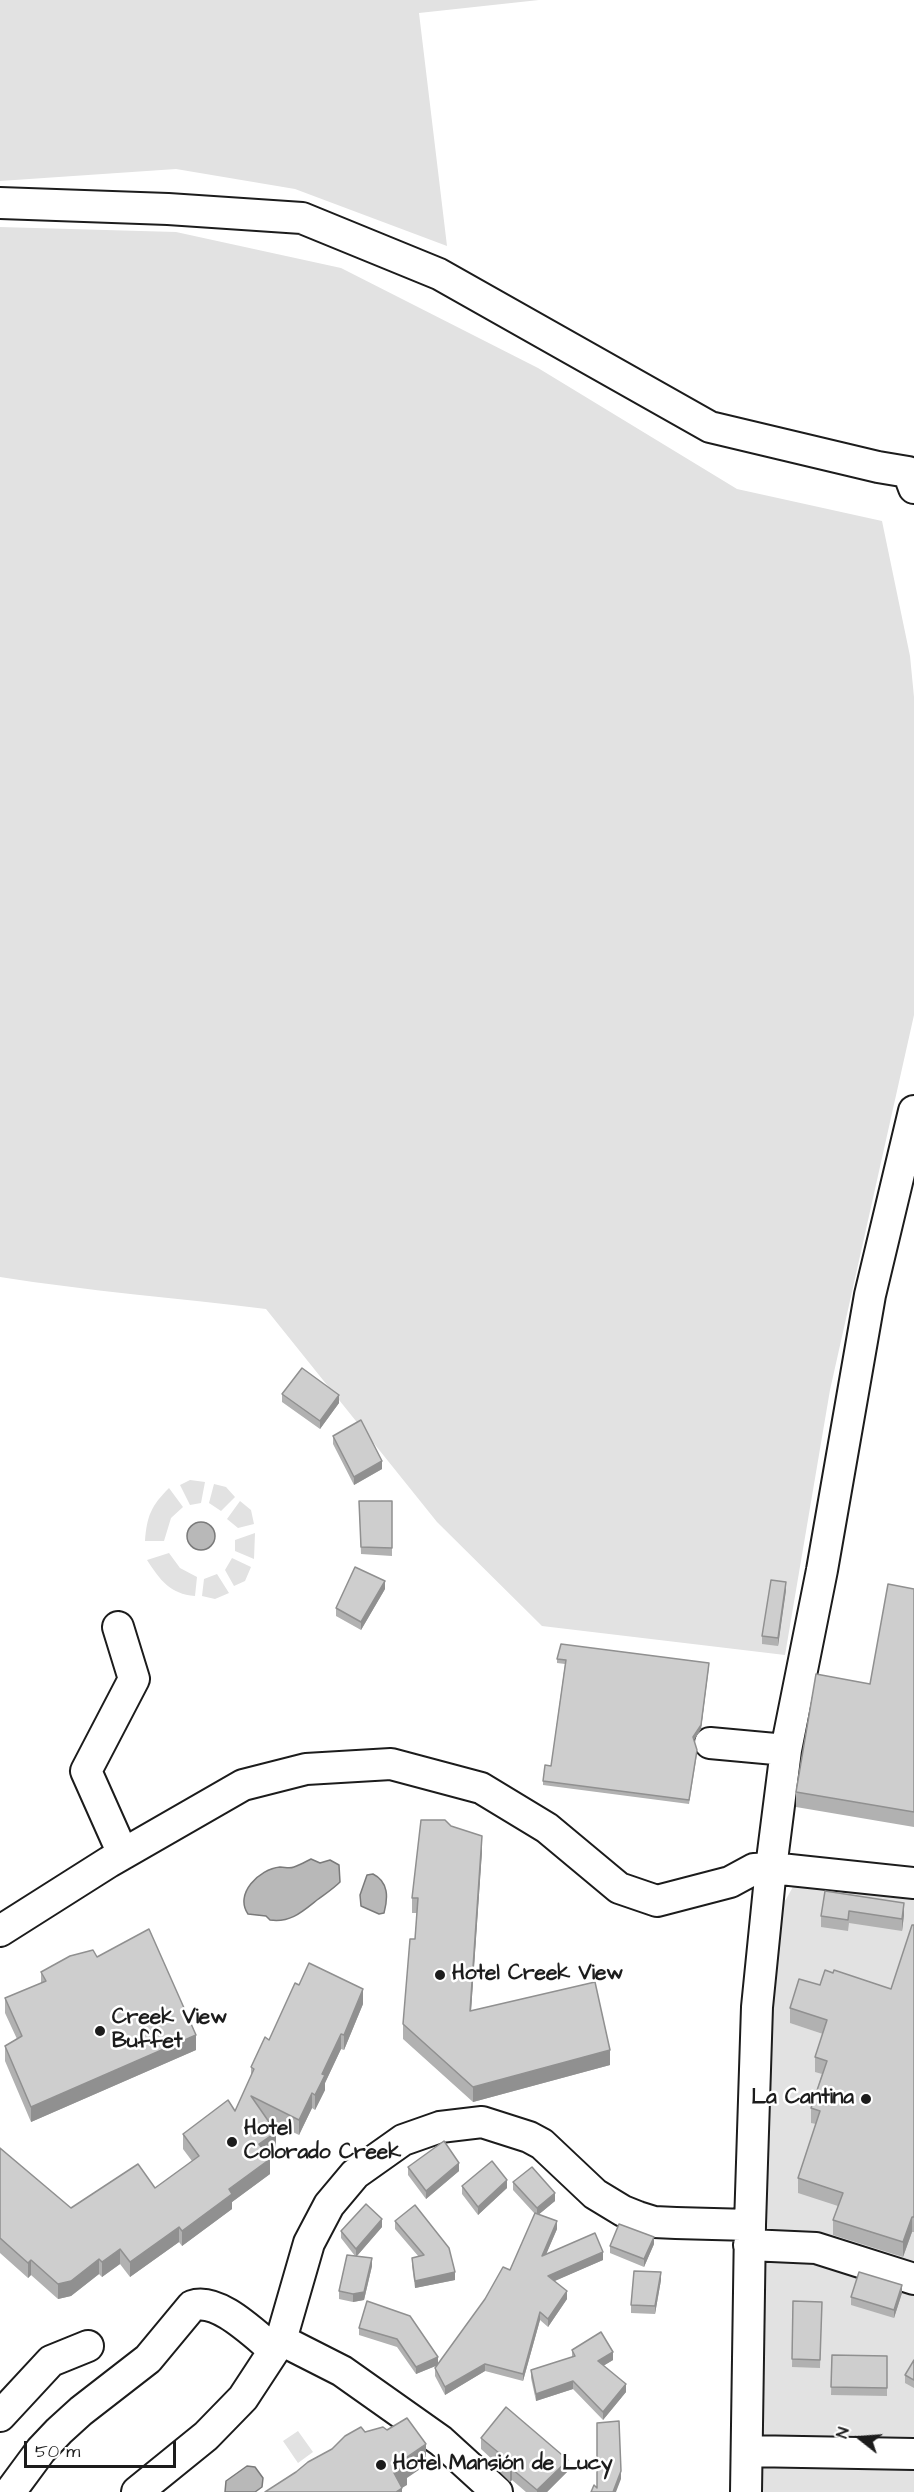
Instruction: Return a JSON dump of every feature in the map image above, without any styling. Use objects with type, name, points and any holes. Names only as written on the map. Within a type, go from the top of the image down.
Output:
[{"type":"lane","points":[[0,204],[168,209],[302,218],[439,274],[710,427],[912,477]]},
{"type":"lane","points":[[746,2492],[750,2235],[757,2007],[771,1868],[786,1750],[822,1570],[870,1295],[914,1111]]},
{"type":"lane","points":[[118,1627],[134,1679],[86,1770],[123,1854]]},
{"type":"lane","points":[[710,1743],[786,1750]]},
{"type":"lane","points":[[0,1931],[123,1854],[243,1785],[306,1769],[391,1764],[482,1788],[548,1828],[618,1888],[657,1901],[730,1882],[754,1869],[771,1868],[914,1882]]},
{"type":"lane","points":[[136,2492],[227,2417],[260,2376],[278,2345],[309,2243],[329,2205],[354,2174],[403,2139],[440,2127],[482,2122],[529,2137],[543,2144],[555,2154],[595,2194],[638,2217],[654,2222],[676,2223],[816,2248],[914,2279]]},
{"type":"lane","points":[[10,2492],[41,2450],[59,2431],[81,2410],[148,2359],[192,2306],[201,2303],[227,2313],[278,2345],[342,2371],[441,2441],[497,2492]]},
{"type":"lane","points":[[0,2416],[51,2361],[88,2346]]},
{"type":"lane","points":[[747,2451],[914,2454]]},
{"type":"shaded area","points":[[0,0],[539,0],[419,13],[447,246],[295,189],[176,169],[0,181]]},
{"type":"shaded area","points":[[0,227],[176,232],[341,268],[538,368],[737,489],[882,521],[910,656],[914,697],[914,1015],[830,1390],[785,1655],[542,1626],[437,1522],[266,1309],[0,1277]]},
{"type":"shaded area","points":[[190,1480],[205,1482],[201,1503],[190,1505],[180,1485]]},
{"type":"shaded area","points":[[214,1484],[226,1487],[235,1497],[221,1511],[209,1503]]},
{"type":"shaded area","points":[[169,1488],[183,1507],[171,1518],[164,1541],[145,1541],[151,1512]]},
{"type":"shaded area","points":[[240,1501],[251,1510],[254,1524],[238,1528],[227,1519]]},
{"type":"shaded area","points":[[201,1522],[211,1526],[215,1536],[211,1546],[201,1550],[191,1546],[187,1536],[191,1526]]},
{"type":"shaded area","points":[[255,1533],[254,1559],[235,1551],[235,1540]]},
{"type":"shaded area","points":[[169,1553],[180,1568],[197,1577],[195,1596],[186,1595],[166,1585],[147,1560]]},
{"type":"shaded area","points":[[232,1558],[251,1567],[245,1581],[234,1586],[225,1570]]},
{"type":"shaded area","points":[[217,1574],[229,1593],[215,1599],[202,1596],[204,1579]]},
{"type":"shaded area","points":[[311,1859],[320,1863],[330,1860],[339,1865],[340,1882],[306,1909],[290,1918],[270,1920],[266,1916],[248,1914],[244,1906],[244,1898],[246,1891],[257,1877],[272,1869],[292,1868]]},
{"type":"shaded area","points":[[373,1874],[385,1886],[384,1913],[379,1914],[361,1906],[360,1895],[367,1875]]},
{"type":"shaded area","points":[[794,1885],[914,1899],[914,2492],[755,2492],[772,1924]]},
{"type":"shaded area","points":[[298,2431],[313,2452],[298,2463],[283,2441]]},
{"type":"shaded area","points":[[247,2466],[255,2467],[263,2478],[262,2487],[255,2492],[225,2492],[226,2481]]},
{"type":"building","points":[[302,1368],[339,1395],[320,1421],[282,1394]]},
{"type":"building","points":[[361,1420],[382,1461],[354,1477],[333,1436]]},
{"type":"building","points":[[359,1501],[392,1501],[392,1548],[361,1547]]},
{"type":"building","points":[[355,1567],[385,1581],[361,1622],[336,1608]]},
{"type":"building","points":[[771,1580],[786,1582],[778,1638],[762,1636]]},
{"type":"building","points":[[888,1584],[914,1589],[914,1812],[796,1792],[816,1674],[870,1684]]},
{"type":"building","points":[[561,1644],[709,1663],[701,1725],[693,1737],[697,1750],[689,1800],[543,1781],[545,1765],[551,1766],[566,1660],[557,1659]]},
{"type":"building","name":"Hotel Creek View","points":[[421,1820],[445,1820],[451,1826],[482,1836],[470,2011],[595,1982],[610,2050],[473,2087],[403,2024],[410,1939],[415,1939],[418,1898],[412,1898]]},
{"type":"building","points":[[825,1891],[904,1903],[902,1919],[849,1911],[848,1920],[821,1916]]},
{"type":"building","name":"La Cantina","points":[[912,1925],[914,1925],[914,2217],[912,2217],[903,2242],[833,2220],[843,2193],[798,2178],[820,2111],[811,2108],[827,2061],[815,2057],[827,2020],[790,2008],[799,1979],[820,1985],[825,1970],[833,1973],[834,1970],[891,1989]]},
{"type":"building","name":"Creek View Buffet","points":[[149,1929],[196,2035],[31,2107],[5,2046],[22,2036],[5,1998],[46,1981],[41,1972],[70,1956],[93,1950],[97,1957]]},
{"type":"building","name":"Hotel Colorado Creek","points":[[309,1963],[363,1989],[344,2035],[341,2034],[322,2074],[325,2075],[315,2095],[312,2093],[299,2120],[251,2096],[276,2132],[259,2144],[270,2159],[229,2189],[232,2194],[182,2231],[179,2227],[130,2262],[120,2249],[102,2262],[99,2259],[71,2281],[58,2284],[31,2260],[28,2263],[0,2238],[0,2148],[71,2208],[138,2164],[155,2188],[199,2156],[183,2134],[228,2100],[235,2111],[254,2069],[251,2067],[265,2037],[269,2040],[295,1983],[299,1985]]},
{"type":"building","points":[[444,2141],[459,2163],[426,2191],[408,2167]]},
{"type":"building","points":[[492,2161],[507,2180],[478,2207],[462,2186]]},
{"type":"building","points":[[532,2167],[555,2193],[537,2208],[513,2182]]},
{"type":"building","points":[[366,2204],[382,2219],[356,2249],[341,2231]]},
{"type":"building","points":[[415,2205],[449,2248],[455,2272],[415,2281],[412,2258],[424,2255],[395,2221]]},
{"type":"building","points":[[535,2213],[557,2221],[542,2256],[595,2233],[603,2252],[548,2276],[567,2291],[548,2319],[540,2312],[523,2374],[485,2364],[445,2387],[435,2368],[485,2299],[503,2267],[510,2270]]},
{"type":"building","points":[[619,2224],[654,2237],[644,2259],[610,2246]]},
{"type":"building","points":[[347,2255],[372,2258],[364,2292],[353,2294],[339,2291]]},
{"type":"building","points":[[634,2271],[661,2272],[655,2306],[631,2305]]},
{"type":"building","points":[[859,2272],[902,2285],[894,2310],[851,2297]]},
{"type":"building","points":[[367,2301],[410,2316],[438,2357],[416,2367],[397,2339],[359,2328]]},
{"type":"building","points":[[793,2301],[822,2302],[820,2360],[792,2359]]},
{"type":"building","points":[[601,2332],[613,2352],[598,2361],[626,2384],[603,2412],[573,2381],[536,2394],[531,2370],[575,2356],[572,2350]]},
{"type":"building","points":[[832,2355],[887,2356],[887,2388],[831,2387]]},
{"type":"building","points":[[914,2360],[914,2380],[905,2375]]},
{"type":"building","points":[[506,2407],[568,2460],[537,2490],[512,2469],[510,2470],[496,2456],[499,2453],[481,2438]]},
{"type":"building","points":[[407,2418],[426,2444],[404,2459],[407,2464],[394,2473],[402,2488],[396,2492],[265,2492],[308,2462],[332,2449],[345,2436],[361,2427],[365,2432],[383,2427],[387,2430]]},
{"type":"building","points":[[619,2421],[621,2471],[613,2492],[591,2492],[594,2485],[597,2488],[597,2423]]},
{"type":"place","name":"Hotel Creek View","points":[[440,1975]]},
{"type":"place","name":"Creek View Buffet","points":[[100,2031]]},
{"type":"place","name":"La Cantina","points":[[866,2099]]},
{"type":"place","name":"Hotel Colorado Creek","points":[[232,2142]]},
{"type":"place","name":"Hotel Mansión de Lucy","points":[[381,2465]]}]
